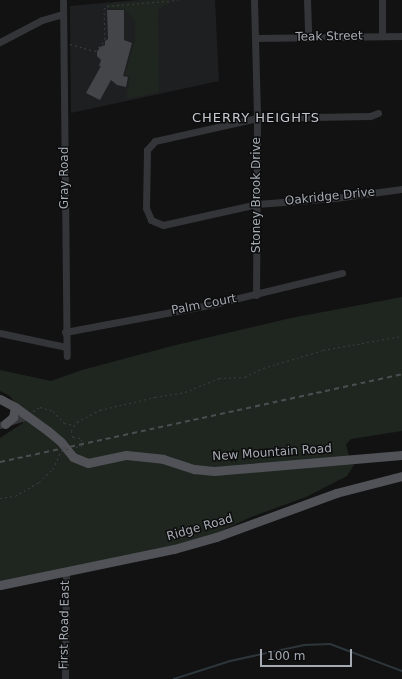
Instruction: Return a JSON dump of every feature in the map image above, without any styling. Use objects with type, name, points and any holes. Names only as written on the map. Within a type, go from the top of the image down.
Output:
[{"type":"main road","name":"New Mountain Road","points":[[0,399],[28,415],[61,442],[73,457],[88,462],[107,460],[126,455],[163,459],[194,469],[214,471],[402,455]]},
{"type":"main road","points":[[2,425],[13,417],[15,407]]},
{"type":"main road","name":"Ridge Road","points":[[0,586],[174,549],[216,537],[336,493],[402,476]]},
{"type":"street","name":"Gray Road","points":[[63,0],[65,332],[67,356]]},
{"type":"street","name":"Stoney Brook Drive","points":[[254,0],[257,118],[256,295]]},
{"type":"street","points":[[307,0],[308,38]]},
{"type":"street","points":[[382,0],[382,36]]},
{"type":"street","points":[[0,42],[42,20],[63,14]]},
{"type":"street","name":"Teak Street","points":[[256,38],[402,36]]},
{"type":"street","name":"Oakridge Drive","points":[[378,113],[370,116],[257,118],[155,141],[146,150],[146,208],[151,220],[163,225],[257,204],[335,198],[402,189]]},
{"type":"street","name":"Palm Court","points":[[65,332],[256,295],[342,273]]},
{"type":"street","points":[[0,333],[66,347]]},
{"type":"street","points":[[2,425],[28,415]]},
{"type":"street","name":"First Road East","points":[[65,679],[66,572]]},
{"type":"path","points":[[64,43],[95,51],[105,39],[104,9],[107,6],[178,0]]},
{"type":"path","points":[[0,498],[15,496],[39,482],[53,469],[61,451],[82,446],[80,438],[73,436],[71,431],[77,422],[100,410],[155,397],[185,392],[220,378],[245,377],[263,368],[323,350],[402,336]]},
{"type":"path","points":[[28,415],[40,406],[52,411],[64,423],[75,426]]},
{"type":"shaded area","points":[[136,0],[215,0],[219,81],[71,113],[70,6]]},
{"type":"shaded area","points":[[167,0],[171,3],[158,9],[159,92],[126,99],[130,77],[125,75],[135,40],[135,20],[124,9],[107,8],[107,4]]},
{"type":"shaded area","points":[[402,297],[402,431],[351,439],[346,444],[349,456],[354,465],[347,476],[306,497],[251,517],[193,544],[0,584],[0,438],[23,423],[23,414],[10,396],[0,391],[0,370],[51,381],[82,370],[172,346],[291,318]]},
{"type":"building","points":[[107,10],[124,10],[124,40],[132,43],[123,76],[128,77],[126,87],[117,85],[111,80],[100,100],[86,93],[101,66],[99,66],[101,60],[97,56],[97,52],[100,47],[105,45],[105,41],[108,39]]},
{"type":"waterway","points":[[174,679],[230,661],[304,645],[330,644],[402,671]]},
{"type":"railway","points":[[0,462],[402,374]]},
{"type":"district","name":"CHERRY HEIGHTS","points":[[256,118]]}]
